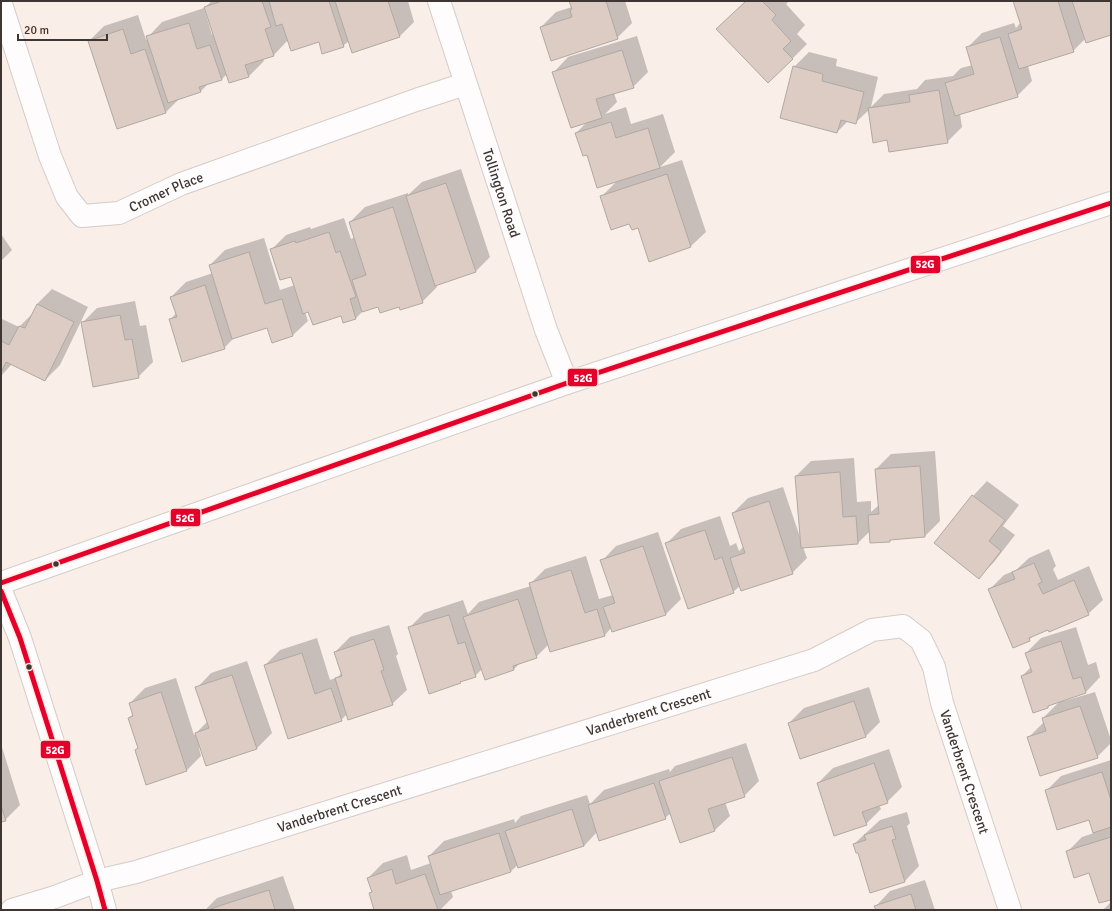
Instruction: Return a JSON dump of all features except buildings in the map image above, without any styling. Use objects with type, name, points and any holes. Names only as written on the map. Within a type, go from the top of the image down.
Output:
[{"type":"street","name":"Tollington Road","points":[[439,1],[546,330],[567,383]]},
{"type":"street","name":"Cromer Place","points":[[1,4],[50,156],[67,197],[82,216],[119,213],[181,184],[465,84]]},
{"type":"street","points":[[1,583],[567,383],[1111,203]]},
{"type":"street","points":[[1,591],[20,638],[106,910]]},
{"type":"street","name":"Vanderbrent Crescent","points":[[12,910],[55,897],[97,881],[136,872],[814,660],[872,630],[903,626],[921,640],[934,667],[942,703],[1010,910]]},
{"type":"transit line","name":"52G","points":[[1,583],[567,383],[1111,203]]},
{"type":"transit line","name":"52G","points":[[1,591],[20,638],[105,910]]}]
